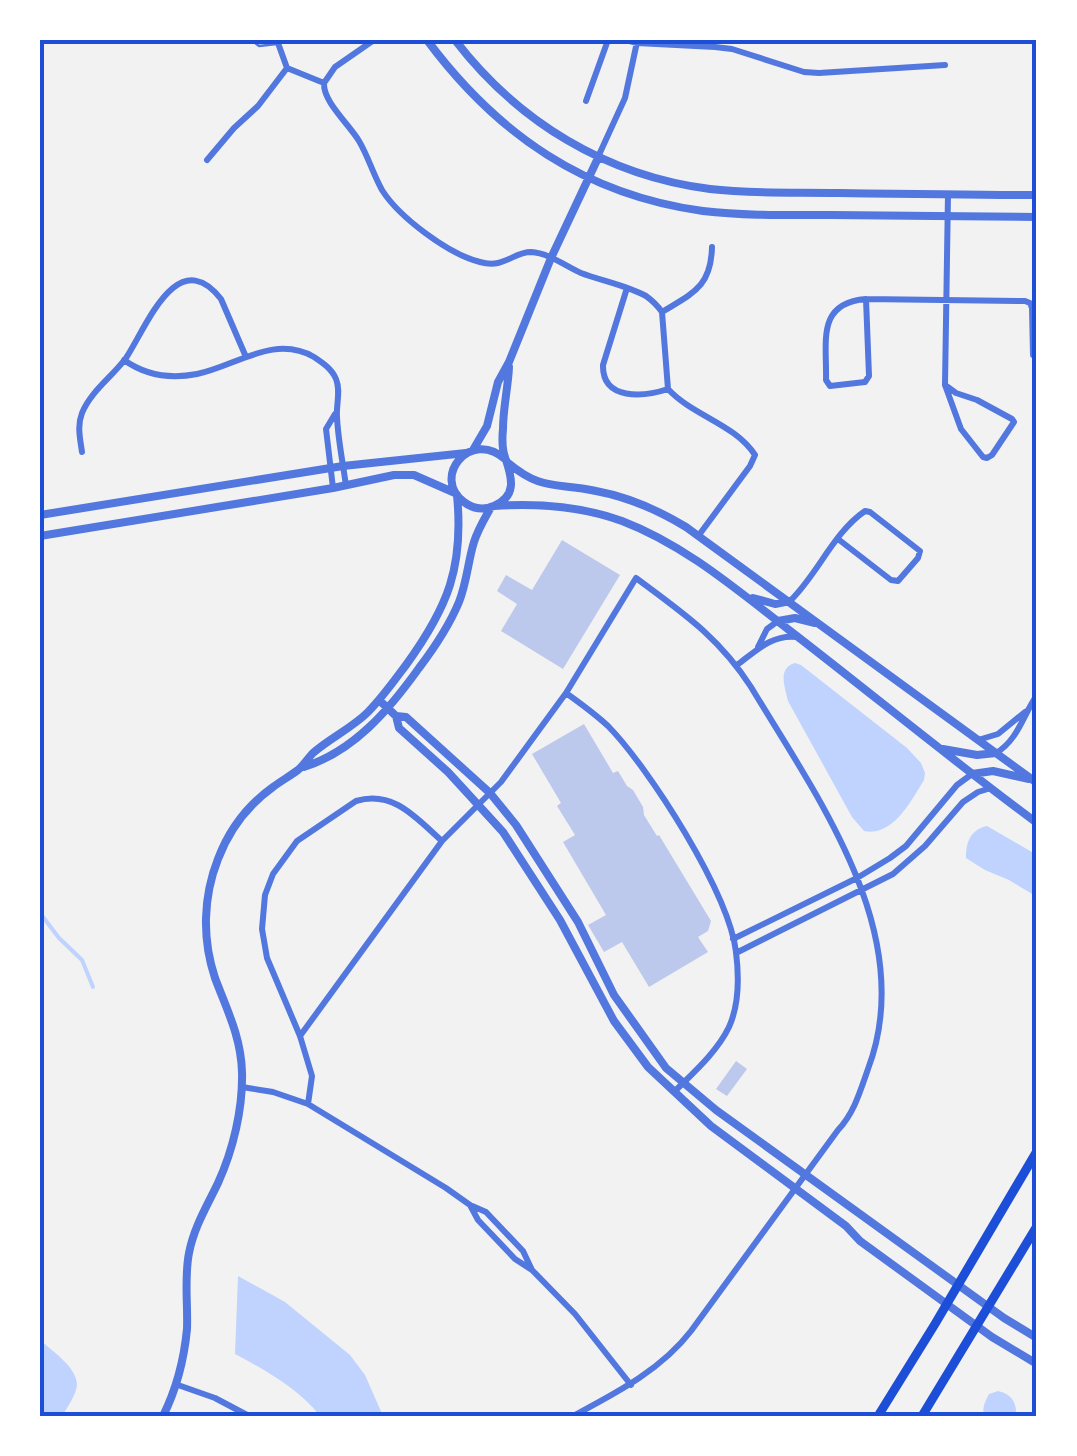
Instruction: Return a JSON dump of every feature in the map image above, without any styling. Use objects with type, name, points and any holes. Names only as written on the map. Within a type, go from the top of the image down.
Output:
[{"type":"main road","points":[[878,1416],[1037,1151]]},
{"type":"main road","points":[[922,1416],[1037,1226]]},
{"type":"street","points":[[374,40],[334,67],[324,83],[324,92],[360,143],[390,202],[426,233],[467,257],[497,264],[526,252],[551,258],[578,272],[628,288],[656,303],[662,312],[668,389],[691,409],[728,430],[755,455],[699,535]]},
{"type":"street","points":[[427,40],[460,83],[494,117],[536,148],[588,178],[656,202],[707,211],[760,214],[1037,217]]},
{"type":"street","points":[[454,40],[508,100],[547,128],[598,158],[661,180],[758,192],[1037,195]]},
{"type":"street","points":[[586,102],[608,40]]},
{"type":"street","points":[[626,40],[732,50],[819,74],[945,65]]},
{"type":"street","points":[[300,769],[379,700],[428,633],[447,596],[459,527],[453,471],[487,426],[498,382],[626,98],[637,42]]},
{"type":"street","points":[[278,44],[287,68],[324,83]]},
{"type":"street","points":[[206,160],[258,106],[287,68]]},
{"type":"street","points":[[945,385],[1014,422],[992,456],[983,456],[961,429],[945,385],[948,194]]},
{"type":"street","points":[[662,312],[702,284],[712,265],[712,247]]},
{"type":"street","points":[[82,452],[79,425],[89,399],[124,360],[159,301],[174,285],[186,282],[206,285],[215,291],[246,357]]},
{"type":"street","points":[[628,288],[603,373],[614,390],[626,394],[668,389]]},
{"type":"street","points":[[866,299],[870,376],[865,382],[830,386],[826,380],[826,329],[840,306],[849,300],[866,299],[1024,301],[1032,308],[1033,355]]},
{"type":"street","points":[[124,360],[139,371],[176,376],[210,371],[273,349],[288,348],[318,359],[338,382],[336,412],[346,486]]},
{"type":"street","points":[[163,1416],[178,1386],[186,1329],[189,1252],[231,1147],[242,1087],[239,1041],[214,976],[208,948],[208,894],[217,860],[240,819],[271,788],[347,746],[388,709],[450,621],[462,595],[475,540],[493,507],[510,490],[512,476],[506,460],[503,423],[509,362]]},
{"type":"street","points":[[332,488],[326,428],[336,412]]},
{"type":"street","points":[[40,515],[329,468],[490,450],[534,481],[626,498],[699,535],[1035,782]]},
{"type":"street","points":[[40,536],[414,475],[456,494],[472,507],[530,504],[617,519],[678,550],[744,595],[1037,823]]},
{"type":"street","points":[[744,595],[772,604],[790,601],[838,539],[864,510],[920,551],[898,582],[838,539]]},
{"type":"street","points":[[300,1036],[442,841],[500,782],[566,693],[636,578],[698,624],[725,650],[832,821],[857,878],[880,955],[882,1002],[874,1053],[851,1116],[682,1343],[631,1385],[573,1416]]},
{"type":"street","points":[[758,648],[767,629],[778,621],[795,618],[824,626]]},
{"type":"street","points":[[737,664],[781,637],[798,637]]},
{"type":"street","points":[[566,693],[608,726],[651,782],[700,862],[734,938],[738,994],[728,1028],[674,1093]]},
{"type":"street","points":[[939,748],[977,755],[996,753],[1016,735],[1037,695]]},
{"type":"street","points":[[379,700],[396,716],[400,728],[503,832],[560,920],[614,1021],[639,1056],[674,1093],[711,1126],[846,1226],[860,1241],[977,1326],[1037,1364]]},
{"type":"street","points":[[978,740],[1000,733],[1026,711]]},
{"type":"street","points":[[396,716],[406,717],[490,792],[516,825],[578,922],[614,995],[666,1068],[806,1175],[1037,1338]]},
{"type":"street","points":[[734,938],[857,878],[906,846],[954,788],[972,774],[994,771],[1035,782]]},
{"type":"street","points":[[736,953],[892,874],[925,846],[960,804],[991,788]]},
{"type":"street","points":[[308,1104],[312,1076],[300,1036],[267,958],[262,929],[265,895],[273,874],[297,842],[356,801],[367,798],[400,804],[442,841]]},
{"type":"street","points":[[242,1087],[308,1104],[470,1205],[478,1220],[505,1249],[575,1314],[631,1385]]},
{"type":"street","points":[[178,1386],[215,1398],[248,1416]]},
{"type":"lane","points":[[251,40],[259,46],[278,44]]},
{"type":"water","points":[[795,663],[907,748],[921,763],[924,780],[900,816],[884,829],[864,831],[852,817],[788,701],[784,674]]},
{"type":"water","points":[[987,826],[1037,855],[1037,897],[966,858],[970,838]]},
{"type":"water","points":[[238,1276],[285,1302],[350,1355],[365,1375],[383,1416],[320,1416],[292,1389],[235,1354]]},
{"type":"water","points":[[40,1340],[76,1378],[75,1393],[62,1416],[40,1416]]},
{"type":"water","points":[[998,1391],[1013,1400],[1016,1416],[984,1416],[989,1394]]},
{"type":"building","points":[[562,540],[620,575],[563,669],[501,631],[517,604],[497,591],[506,575],[532,590]]},
{"type":"building","points":[[584,724],[613,773],[618,771],[633,790],[644,815],[711,921],[708,931],[698,937],[708,952],[649,987],[622,942],[604,952],[588,925],[606,915],[563,842],[575,835],[532,754]]},
{"type":"building","points":[[736,1061],[747,1069],[727,1096],[716,1089]]},
{"type":"waterway","points":[[40,913],[82,960],[93,987]]}]
